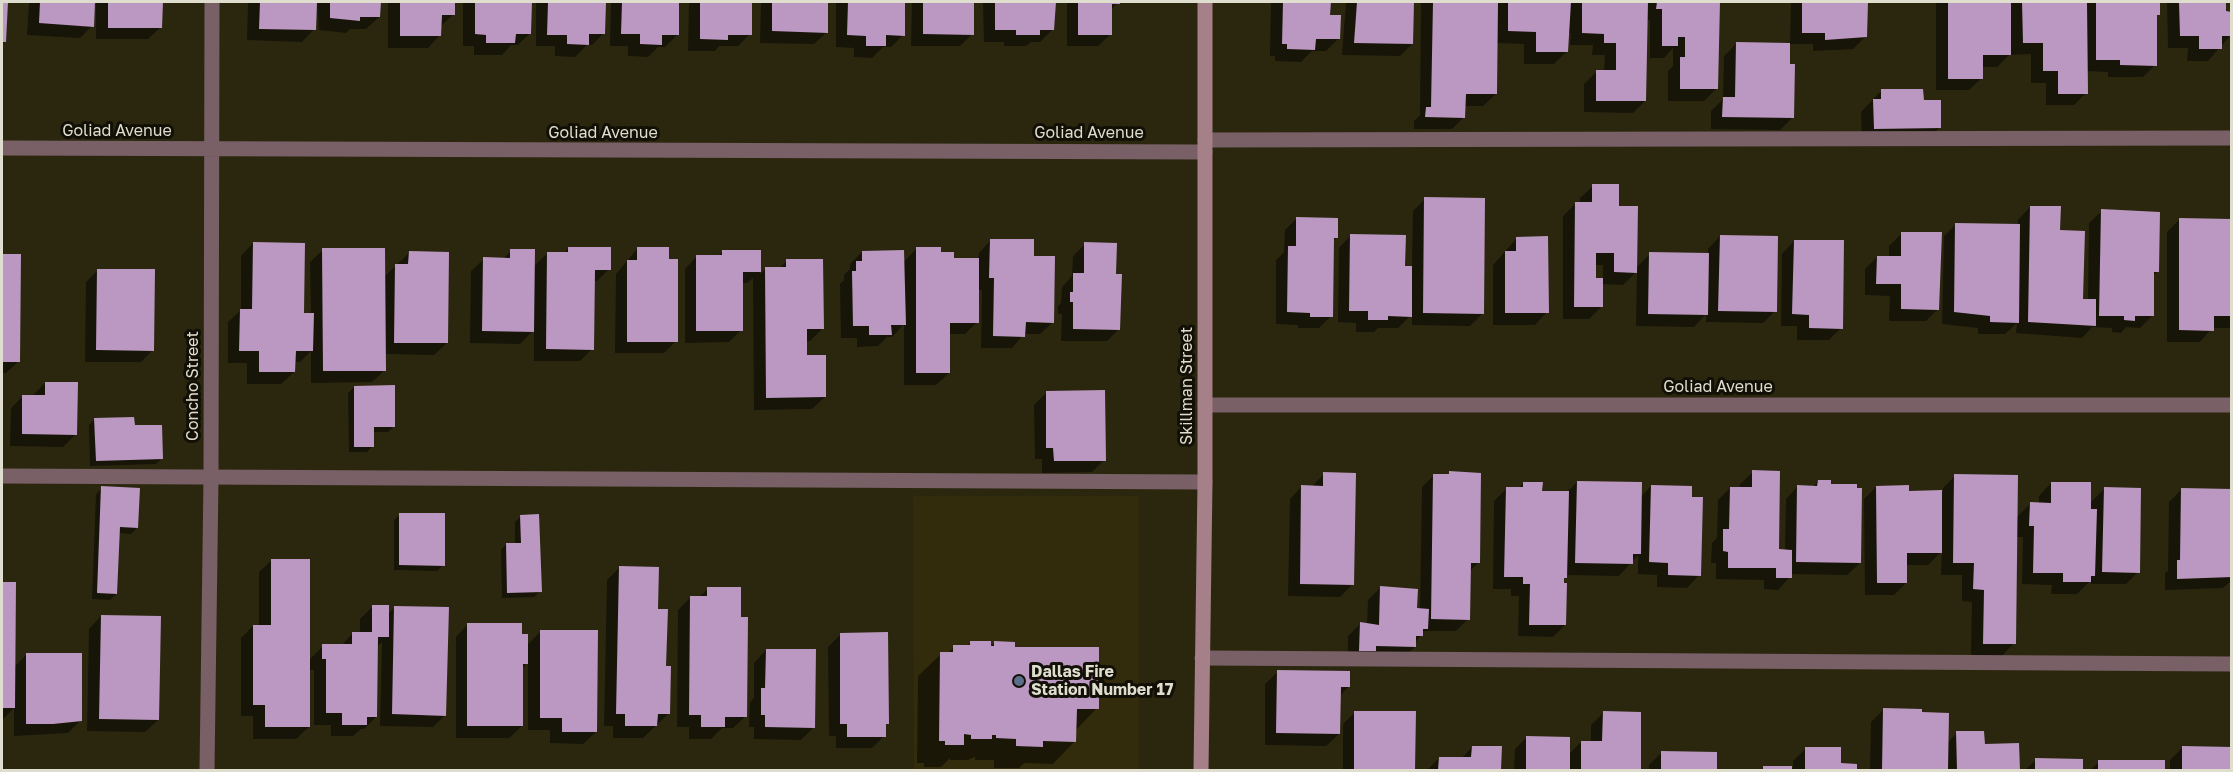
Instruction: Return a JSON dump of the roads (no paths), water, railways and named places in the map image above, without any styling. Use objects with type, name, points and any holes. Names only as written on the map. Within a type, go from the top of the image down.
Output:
[{"type":"main road","name":"Skillman Street","points":[[1201,771],[1205,2]]},
{"type":"street","name":"Concho Street","points":[[207,771],[211,478],[212,2]]},
{"type":"street","name":"Goliad Avenue","points":[[2,148],[212,150],[1205,146],[2232,138]]},
{"type":"street","name":"Goliad Avenue","points":[[1204,405],[2232,405]]},
{"type":"street","points":[[2,476],[1204,482]]},
{"type":"street","points":[[1202,658],[2232,664]]},
{"type":"place","name":"Dallas Fire Station Number 17","points":[[1019,681]]}]
